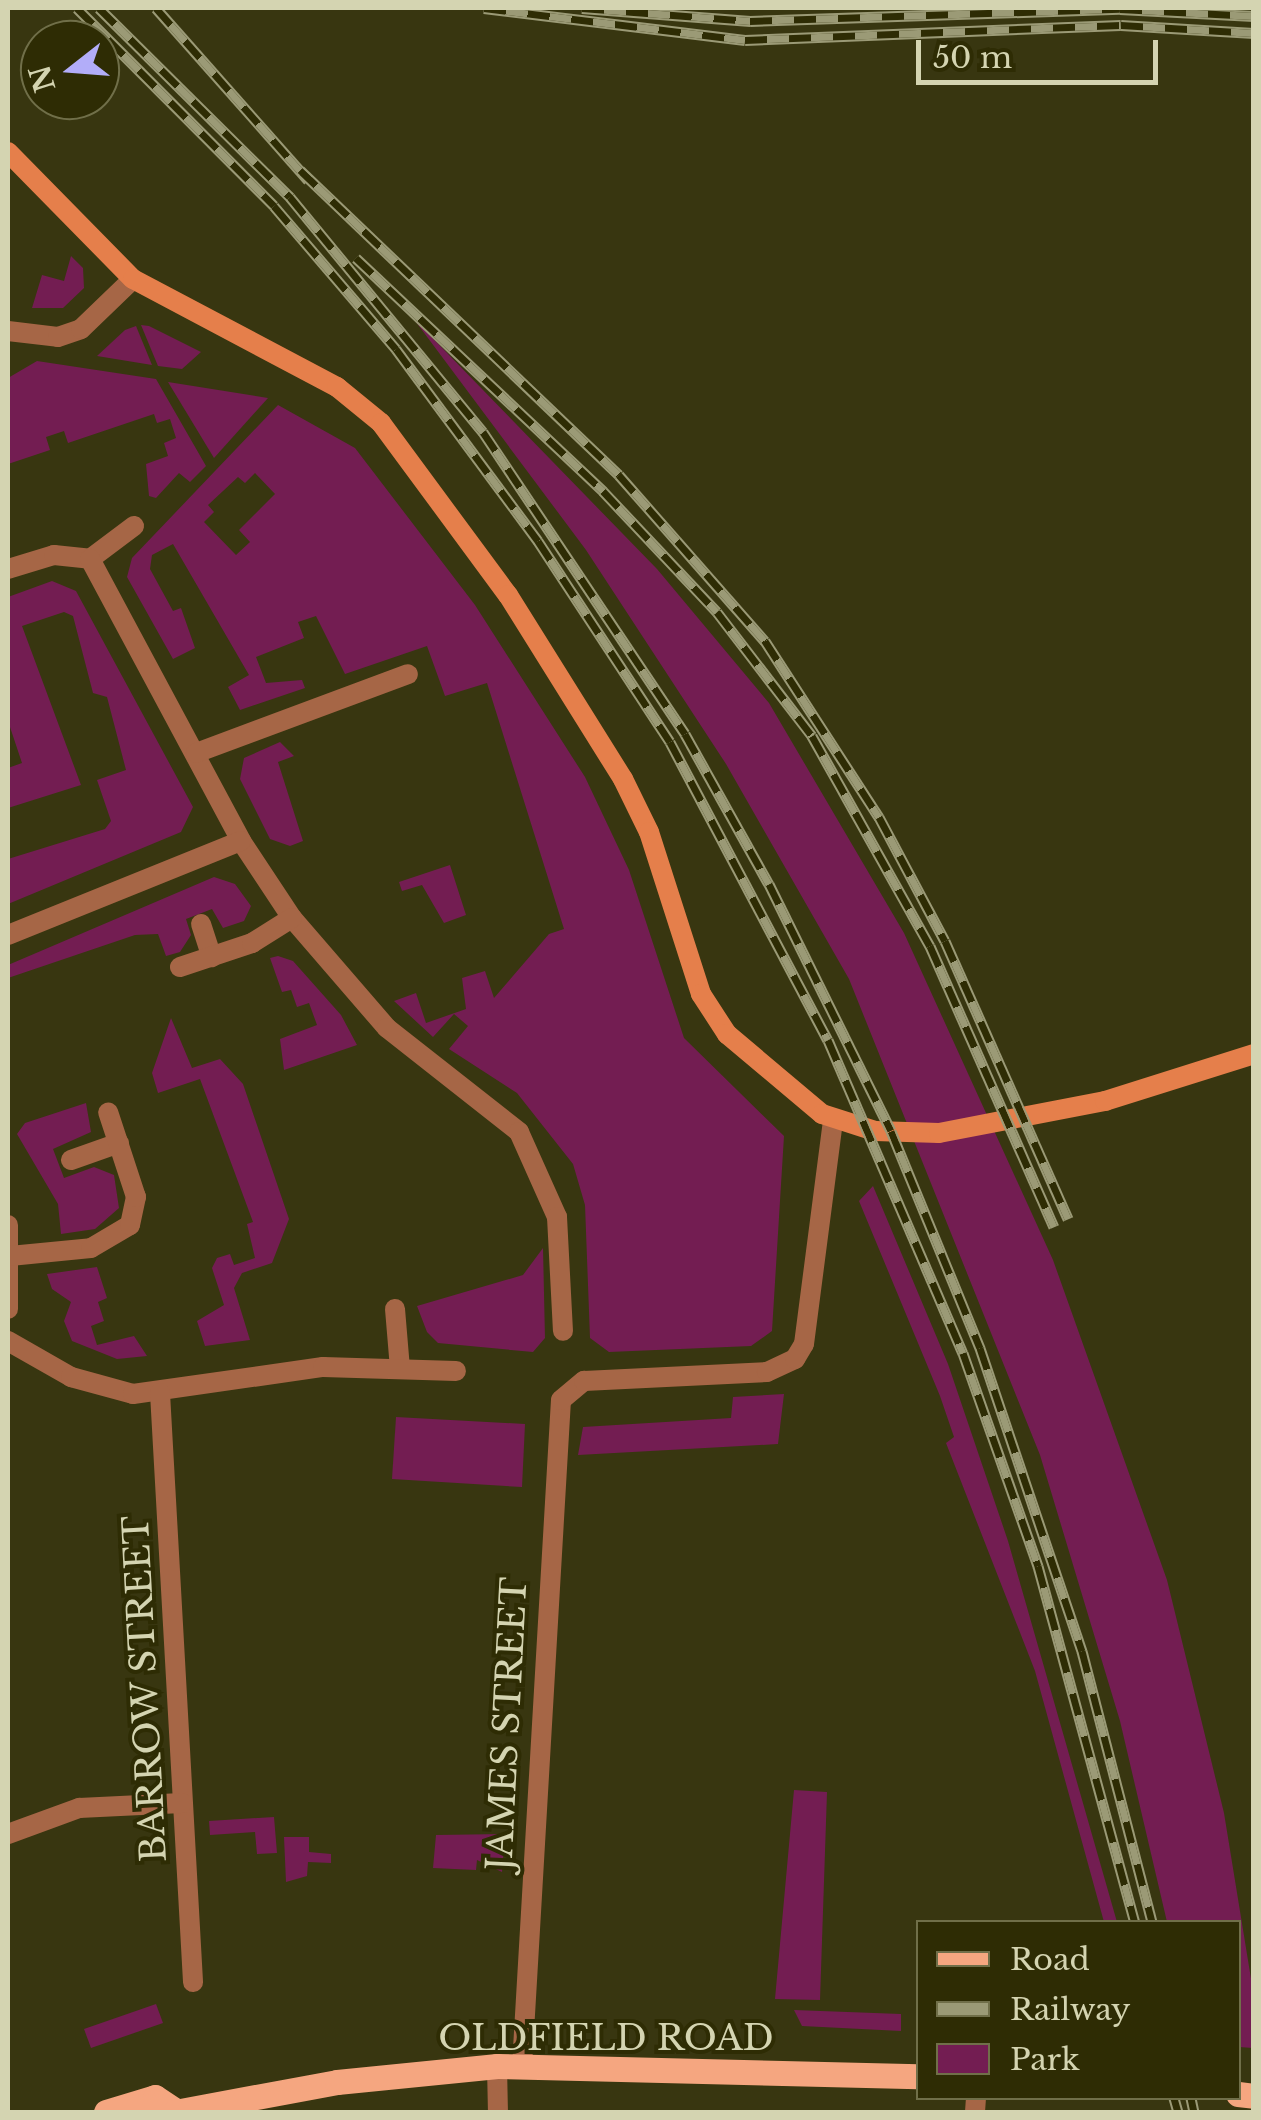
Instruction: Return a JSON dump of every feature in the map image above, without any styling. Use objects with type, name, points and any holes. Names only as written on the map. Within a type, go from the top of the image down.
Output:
[{"type":"main road","points":[[8,152],[133,279],[337,387],[381,423],[508,596],[623,779],[649,832],[701,994],[726,1034],[833,1121],[939,1134],[1105,1101],[1254,1054]]},
{"type":"main road","name":"OLDFIELD ROAD","points":[[106,2112],[155,2097],[175,2112],[338,2082],[509,2066],[916,2076]]},
{"type":"street","points":[[8,330],[58,337],[81,329],[133,279]]},
{"type":"street","points":[[8,569],[54,555],[90,559],[134,526]]},
{"type":"street","points":[[90,559],[240,840],[292,918],[387,1028],[520,1132],[537,1158],[557,1217],[563,1331]]},
{"type":"street","points":[[196,753],[408,674]]},
{"type":"street","points":[[8,935],[240,840]]},
{"type":"street","points":[[180,967],[212,957],[292,918]]},
{"type":"street","points":[[201,924],[212,957]]},
{"type":"street","points":[[10,1256],[92,1248],[130,1225],[136,1197],[108,1112]]},
{"type":"street","name":"JAMES STREET","points":[[498,2112],[509,2066],[554,1469],[565,1381],[767,1372],[795,1359],[804,1344],[833,1121]]},
{"type":"street","points":[[71,1160],[119,1143]]},
{"type":"street","points":[[8,1225],[8,1308]]},
{"type":"street","points":[[395,1309],[400,1368]]},
{"type":"street","points":[[8,1341],[98,1386],[160,1393],[323,1366],[456,1371]]},
{"type":"street","name":"BARROW STREET","points":[[160,1393],[193,1982]]},
{"type":"street","points":[[8,1834],[79,1808],[182,1802]]},
{"type":"green space","points":[[71,256],[83,268],[84,288],[63,308],[32,308],[42,275],[64,281]]},
{"type":"green space","points":[[413,318],[657,569],[769,703],[904,933],[1053,1260],[1167,1580],[1224,1813],[1253,1991],[1253,2048],[1241,2047],[1241,1920],[1167,1920],[1120,1721],[1040,1455],[849,979],[726,764],[586,550]]},
{"type":"green space","points":[[141,325],[201,352],[182,369],[158,366]]},
{"type":"green space","points":[[136,326],[152,365],[97,356],[125,330]]},
{"type":"green space","points":[[37,361],[156,379],[206,466],[190,482],[179,473],[156,498],[149,496],[146,464],[168,456],[164,443],[176,438],[170,419],[157,423],[154,414],[68,443],[64,431],[46,437],[50,450],[8,464],[8,378]]},
{"type":"green space","points":[[168,382],[268,398],[214,458]]},
{"type":"green space","points":[[278,405],[355,448],[475,605],[585,777],[629,870],[684,1038],[784,1136],[772,1331],[751,1346],[609,1352],[590,1338],[585,1205],[573,1164],[517,1093],[449,1049],[468,1026],[454,1014],[433,1037],[394,1001],[416,993],[426,1023],[466,1009],[462,978],[485,971],[494,998],[549,934],[564,929],[487,683],[445,696],[427,646],[345,674],[316,616],[298,622],[304,638],[256,657],[266,683],[302,680],[305,688],[240,710],[228,687],[249,675],[173,544],[152,555],[150,569],[173,611],[181,608],[195,648],[173,659],[127,577],[132,558]],"holes":[[[255,473],[275,494],[239,530],[250,542],[236,555],[204,522],[214,512],[208,505],[238,477],[245,483]]]},
{"type":"green space","points":[[52,581],[76,591],[193,807],[181,832],[8,904],[8,859],[105,829],[111,821],[97,780],[126,770],[107,697],[93,693],[73,616],[64,612],[22,626],[81,785],[8,808],[8,768],[22,763],[8,721],[8,597]]},
{"type":"green space","points":[[280,742],[294,756],[278,762],[303,841],[290,846],[270,839],[240,779],[244,758]]},
{"type":"green space","points":[[450,865],[466,915],[444,923],[422,885],[402,891],[399,882]]},
{"type":"green space","points":[[214,877],[235,884],[251,906],[244,921],[223,928],[212,909],[186,919],[191,935],[180,952],[166,956],[158,934],[135,935],[8,978],[8,965]]},
{"type":"green space","points":[[278,956],[293,961],[341,1015],[357,1045],[284,1070],[280,1039],[317,1025],[309,1003],[297,1007],[291,990],[282,992],[270,958]]},
{"type":"green space","points":[[171,1018],[192,1068],[220,1059],[243,1084],[289,1219],[272,1263],[242,1273],[234,1288],[250,1340],[205,1346],[197,1321],[224,1305],[212,1268],[217,1258],[230,1254],[234,1265],[255,1258],[247,1224],[253,1222],[200,1079],[158,1093],[152,1073]]},
{"type":"green space","points":[[86,1103],[91,1132],[53,1149],[64,1178],[94,1167],[114,1175],[119,1208],[95,1229],[61,1234],[58,1204],[17,1134],[25,1123]]},
{"type":"green space","points":[[873,1186],[948,1364],[1008,1541],[1116,1920],[1103,1920],[1035,1671],[946,1443],[954,1437],[940,1396],[859,1201]]},
{"type":"green space","points":[[543,1248],[545,1338],[533,1352],[438,1343],[427,1332],[417,1306],[523,1275]]},
{"type":"green space","points":[[97,1267],[107,1298],[98,1302],[104,1321],[91,1326],[97,1345],[134,1336],[147,1356],[117,1359],[72,1341],[64,1321],[71,1302],[52,1289],[47,1274]]},
{"type":"green space","points":[[784,1394],[778,1444],[578,1455],[583,1427],[731,1418],[733,1397]]},
{"type":"green space","points":[[396,1417],[525,1424],[522,1487],[392,1479]]},
{"type":"green space","points":[[794,1790],[827,1792],[820,2000],[775,1999]]},
{"type":"green space","points":[[274,1817],[277,1853],[257,1854],[255,1832],[210,1835],[209,1821]]},
{"type":"green space","points":[[505,1834],[502,1872],[477,1860],[476,1870],[433,1868],[436,1835]]},
{"type":"green space","points":[[284,1837],[309,1837],[309,1852],[331,1854],[331,1863],[308,1862],[307,1876],[286,1882]]},
{"type":"green space","points":[[156,2004],[163,2023],[91,2048],[84,2029]]},
{"type":"green space","points":[[794,2010],[901,2014],[901,2031],[802,2026]]},
{"type":"railway","points":[[77,8],[274,206],[396,349],[538,541],[670,742],[828,1040],[963,1353],[1038,1566],[1134,1920]]},
{"type":"railway","points":[[99,8],[290,197],[483,432],[685,734],[769,884],[891,1131],[980,1348],[1082,1651],[1151,1920]]},
{"type":"railway","points":[[156,8],[308,180]]},
{"type":"railway","points":[[484,8],[745,40],[1121,25],[1254,33]]},
{"type":"railway","points":[[582,8],[750,21],[1120,9],[1254,16]]},
{"type":"railway","points":[[300,170],[619,475],[765,641],[879,817],[945,941],[1068,1219]]},
{"type":"railway","points":[[356,258],[603,491],[717,612],[812,736],[930,946],[1054,1227]]},
{"type":"railway","points":[[1175,2100],[1178,2112]]},
{"type":"railway","points":[[1191,2100],[1194,2112]]}]
